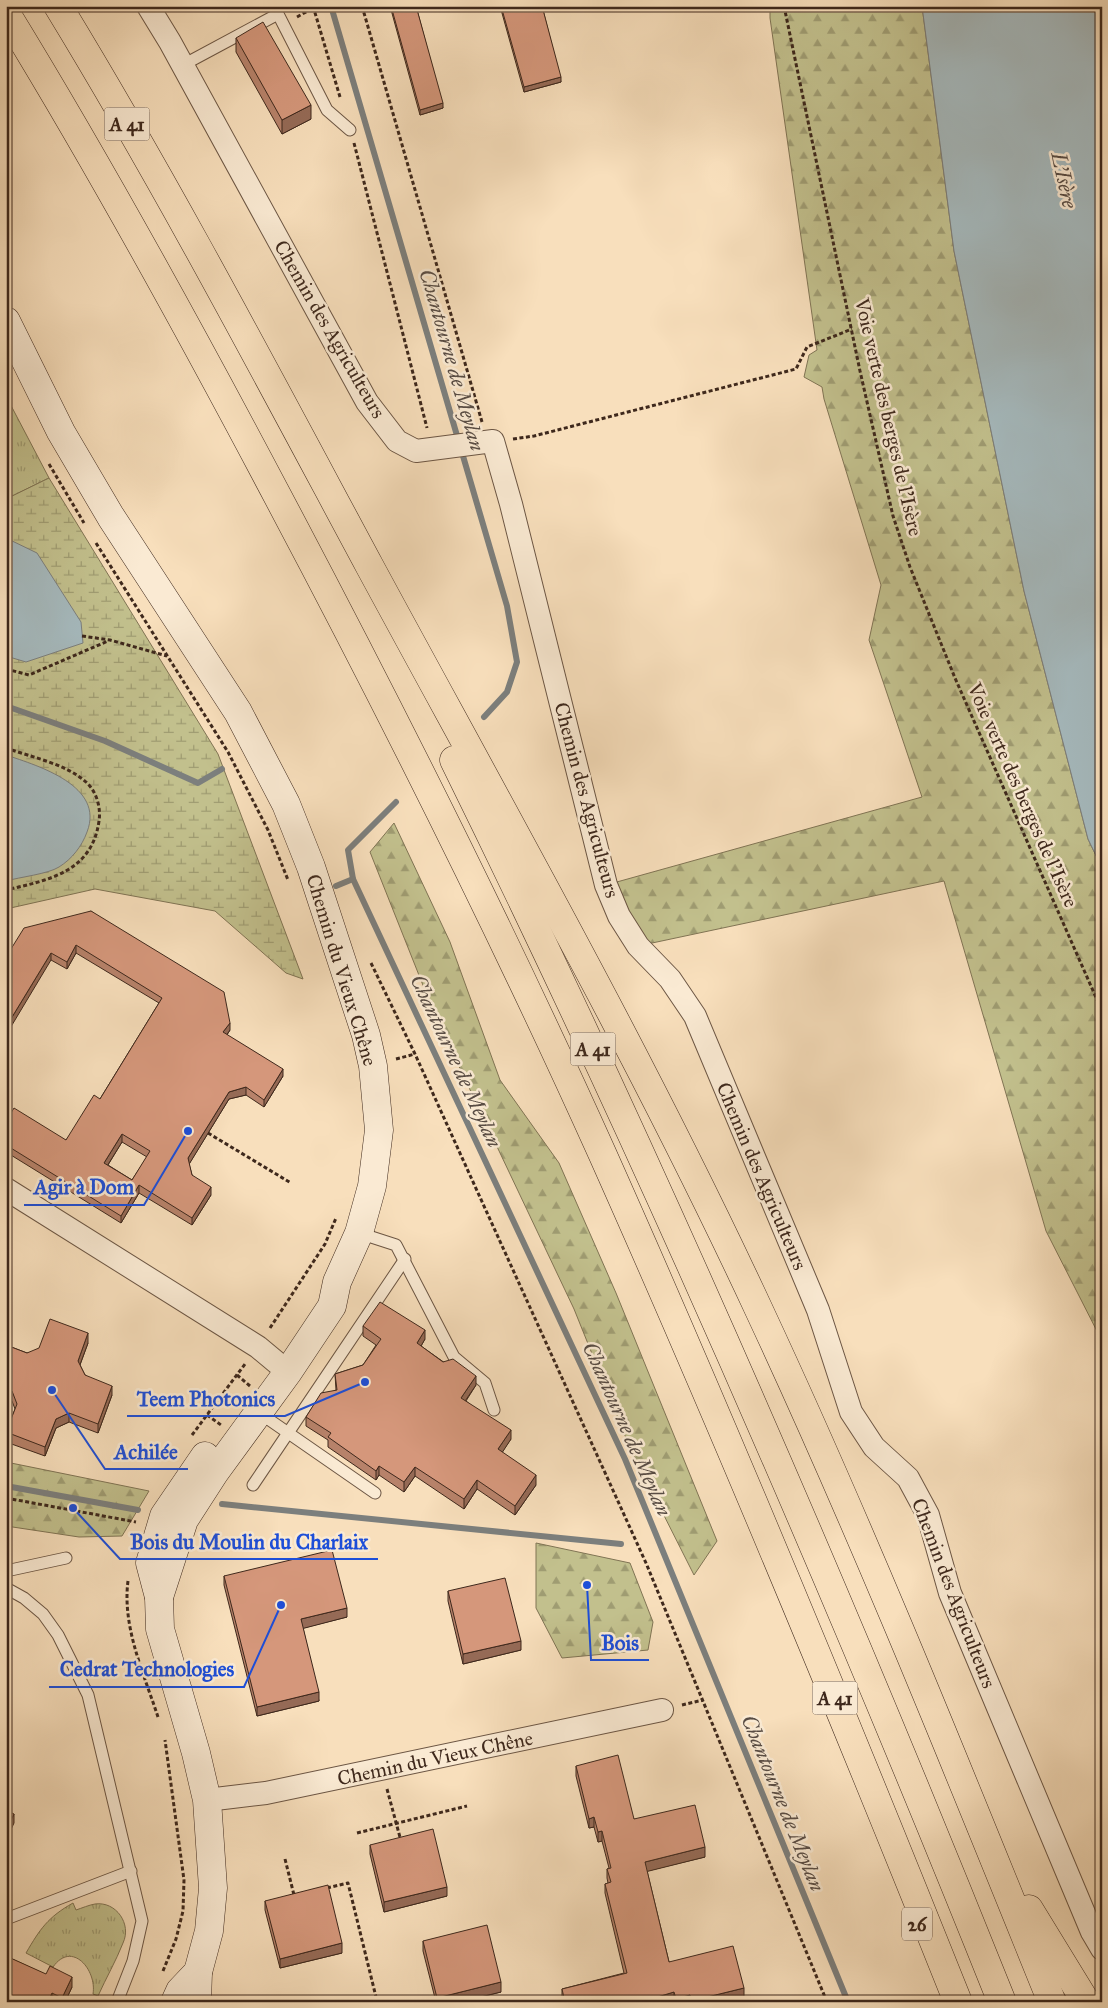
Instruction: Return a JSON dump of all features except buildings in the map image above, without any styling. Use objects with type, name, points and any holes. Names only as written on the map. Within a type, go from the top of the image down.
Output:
[{"type":"highway","name":"A 41","points":[[58,6],[195,242],[460,771],[640,1149],[786,1481],[1002,2002]]},
{"type":"highway","name":"A 41","points":[[6,13],[118,205],[225,396],[327,589],[518,974],[601,1152],[774,1550],[958,2002]]},
{"type":"highway","points":[[195,242],[568,934],[671,1131],[763,1318],[854,1524],[1052,2002]]},
{"type":"highway","points":[[983,1832],[1086,2002]]},
{"type":"highway","name":"26","points":[[896,1846],[939,2002]]},
{"type":"main road","name":"Chemin du Vieux Chêne","points":[[6,320],[61,432],[110,517],[209,665],[259,752],[286,804],[311,866],[366,1036],[373,1066],[378,1130],[376,1159],[372,1186],[359,1233],[337,1282],[318,1300],[178,1492],[164,1516],[150,1563],[159,1596],[160,1629],[196,1753],[207,1800],[213,1888],[209,1932],[198,1972],[197,2002]]},
{"type":"main road","name":"Chemin du Vieux Chêne","points":[[159,1596],[184,1520],[215,1472],[258,1412],[273,1360]]},
{"type":"main road","name":"Chemin du Vieux Chêne","points":[[175,2002],[180,1991],[198,1972]]},
{"type":"street","name":"Chemin des Agriculteurs","points":[[148,6],[183,65],[367,402],[398,441],[416,451],[485,443],[511,504],[606,885],[619,916],[638,946],[670,979],[695,1016],[818,1310],[851,1412],[874,1447],[908,1478],[928,1515],[950,1593],[1092,1932],[1102,1949]]},
{"type":"street","points":[[6,1189],[273,1360]]},
{"type":"street","name":"Chemin du Vieux Chêne","points":[[207,1800],[266,1793],[662,1710]]},
{"type":"lane","points":[[183,65],[278,14],[327,110],[350,130]]},
{"type":"lane","points":[[359,1233],[396,1245],[405,1259],[454,1357],[485,1384],[494,1410]]},
{"type":"lane","points":[[253,1485],[405,1259]]},
{"type":"lane","points":[[258,1412],[375,1493]]},
{"type":"lane","points":[[6,1570],[66,1558]]},
{"type":"lane","points":[[6,1588],[24,1598],[43,1614],[58,1635],[88,1695],[132,1871],[142,1921],[133,1962],[117,2002]]},
{"type":"lane","points":[[6,1919],[132,1871]]},
{"type":"path","points":[[313,6],[350,130],[438,449]]},
{"type":"path","points":[[362,6],[484,429],[485,443],[534,436],[586,421],[796,370],[807,347],[852,329]]},
{"type":"path","name":"Voie verte des berges de l'Isère","points":[[784,6],[881,469],[893,516],[910,567],[954,678],[1102,1011]]},
{"type":"path","points":[[82,636],[110,640],[167,656],[228,752],[268,830],[289,883]]},
{"type":"path","points":[[6,669],[29,675],[110,640]]},
{"type":"path","points":[[6,748],[67,771],[87,783],[97,797],[100,814],[97,834],[88,852],[69,870],[48,880],[6,890]]},
{"type":"path","points":[[371,963],[415,1054],[646,1563],[826,2002]]},
{"type":"path","points":[[208,1133],[291,1183]]},
{"type":"path","points":[[190,1437],[207,1415],[273,1360],[339,1211]]},
{"type":"path","points":[[207,1415],[221,1425]]},
{"type":"path","points":[[6,1498],[136,1522]]},
{"type":"path","points":[[135,1530],[136,1522],[142,1514]]},
{"type":"path","points":[[129,1574],[126,1593],[133,1642],[161,1727]]},
{"type":"path","points":[[160,1978],[176,1939],[183,1911],[184,1880],[164,1736]]},
{"type":"path","points":[[382,1769],[402,1846]]},
{"type":"path","points":[[357,1833],[467,1806]]},
{"type":"path","points":[[285,1859],[294,1895],[303,1893]]},
{"type":"path","points":[[321,1889],[348,1883],[376,1998],[384,2002]]},
{"type":"path","points":[[373,2002],[376,1998]]},
{"type":"green space","points":[[770,6],[922,6],[954,251],[1024,591],[1088,839],[1102,868],[1102,1341],[1046,1231],[944,881],[638,946],[606,885],[922,797],[869,640],[881,585],[824,399],[822,387],[804,377],[809,355],[817,350],[770,18]]},
{"type":"green space","points":[[6,396],[49,478],[6,499]]},
{"type":"green space","points":[[49,478],[218,754],[303,979],[286,973],[215,911],[95,889],[6,909],[6,499]]},
{"type":"green space","points":[[394,823],[450,942],[500,1080],[559,1163],[616,1293],[717,1541],[694,1575],[630,1448],[574,1309],[436,1018],[370,852]]},
{"type":"green space","points":[[6,1462],[149,1491],[122,1536],[79,1537],[6,1526]]},
{"type":"green space","points":[[536,1543],[630,1563],[653,1622],[648,1650],[562,1658],[536,1608]]},
{"type":"green space","points":[[73,1903],[76,1910],[95,1904],[110,1906],[120,1915],[124,1922],[125,1936],[123,1943],[98,1996],[93,1994],[91,1976],[82,1961],[68,1956],[60,1959],[53,1967],[26,1953],[45,1924],[57,1913]]},
{"type":"water","name":"L'Isère","points":[[922,6],[1102,6],[1102,868],[1088,839],[1024,591],[954,251]]},
{"type":"water","points":[[6,538],[37,553],[81,622],[83,643],[26,662],[6,656]]},
{"type":"water","points":[[6,755],[35,765],[66,780],[78,790],[87,802],[90,816],[87,832],[82,842],[76,852],[64,864],[48,872],[6,881]]},
{"type":"waterway","name":"Chantourne de Meylan","points":[[331,6],[507,606],[517,662],[507,692],[484,717]]},
{"type":"waterway","points":[[6,706],[105,741],[198,783],[222,769]]},
{"type":"waterway","name":"Chantourne de Meylan","points":[[396,802],[348,850],[353,879],[625,1459],[848,2002]]},
{"type":"waterway","points":[[336,886],[353,879]]},
{"type":"waterway","points":[[6,1486],[138,1510]]},
{"type":"waterway","points":[[222,1504],[621,1544]]},
{"type":"place","name":"Agir à Dom","points":[[188,1131]]},
{"type":"place","name":"Teem Photonics","points":[[365,1382]]},
{"type":"place","name":"Achilée","points":[[52,1390]]},
{"type":"place","name":"Bois du Moulin du Charlaix","points":[[73,1508]]},
{"type":"place","name":"Bois","points":[[587,1585]]},
{"type":"place","name":"Cedrat Technologies","points":[[281,1605]]}]
